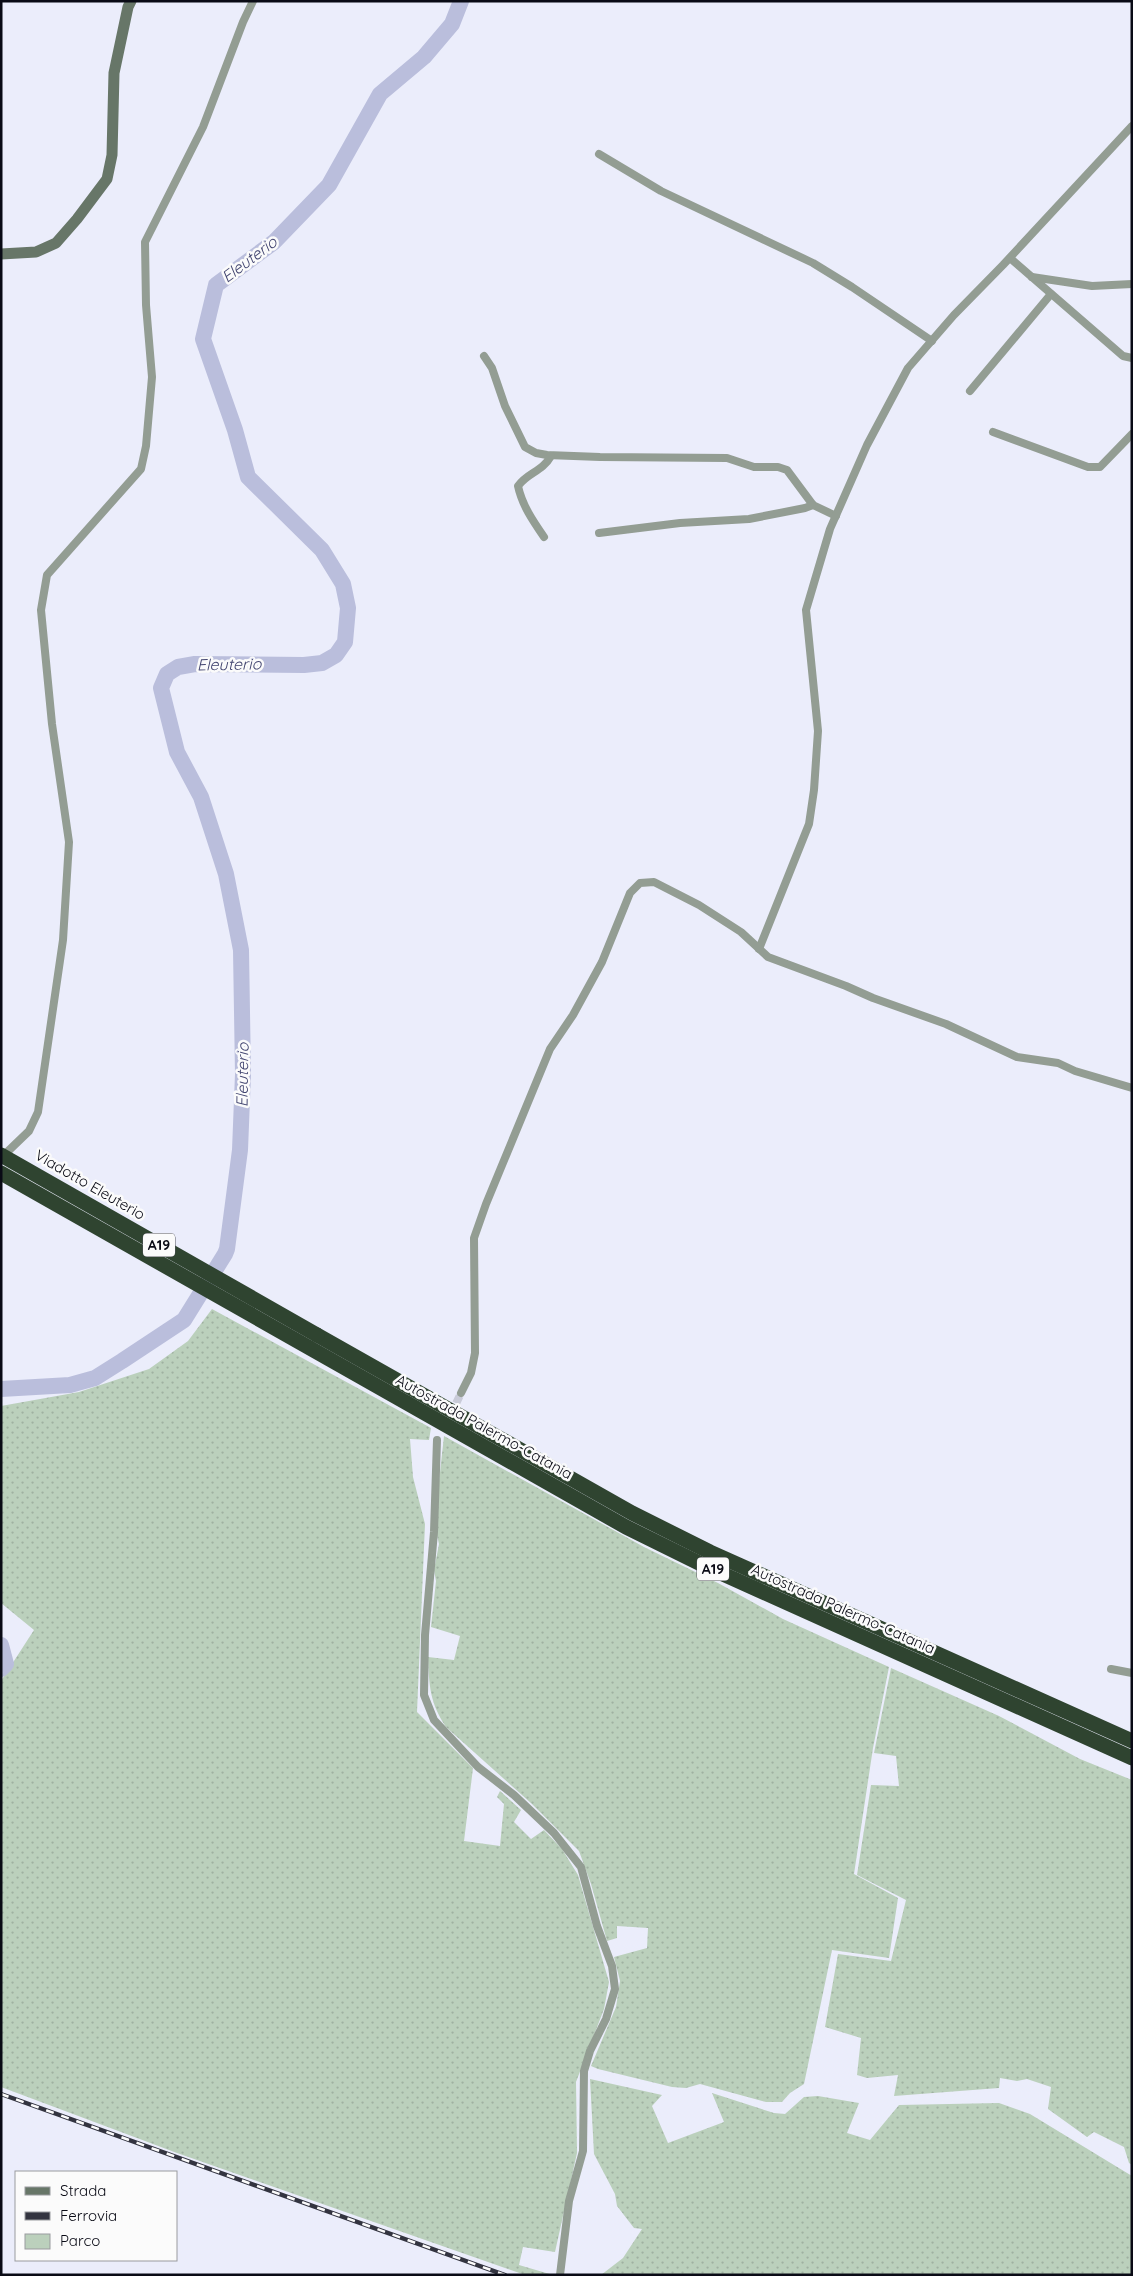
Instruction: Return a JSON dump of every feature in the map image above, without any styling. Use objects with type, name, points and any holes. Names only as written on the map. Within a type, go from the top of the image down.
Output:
[{"type":"highway","name":"Viadotto Eleuterio","points":[[1,1156],[314,1342]]},
{"type":"highway","name":"A19","points":[[1,1172],[314,1342]]},
{"type":"highway","name":"Autostrada Palermo-Catania","points":[[314,1342],[632,1513],[710,1552],[1132,1741]]},
{"type":"highway","name":"Autostrada Palermo-Catania","points":[[314,1342],[626,1527],[705,1566],[1132,1758]]},
{"type":"street","points":[[1,254],[36,252],[56,243],[107,179],[112,155],[114,73],[128,7],[132,1]]},
{"type":"street","points":[[1,1156],[29,1131],[38,1112],[63,940],[69,842],[52,724],[41,610],[47,575],[141,469],[146,446],[152,377],[146,306],[144,242],[203,127],[243,22],[253,1]]},
{"type":"street","points":[[758,949],[808,824],[817,758],[818,731],[806,610],[820,558],[867,445],[908,368],[954,315],[1010,258],[1132,126]]},
{"type":"street","points":[[599,154],[660,192],[813,263],[932,341]]},
{"type":"street","points":[[1010,258],[1123,356],[1132,358]]},
{"type":"street","points":[[1032,277],[1092,286],[1132,284]]},
{"type":"street","points":[[970,391],[1051,294]]},
{"type":"street","points":[[484,356],[492,368],[505,406],[525,447],[536,453],[552,456],[727,458],[754,467],[778,467],[787,470],[813,505],[836,516]]},
{"type":"street","points":[[993,432],[1088,467],[1100,467],[1132,434]]},
{"type":"street","points":[[544,537],[531,518],[520,496],[518,486],[523,479],[546,465],[552,456]]},
{"type":"street","points":[[599,533],[680,523],[749,519],[813,505]]},
{"type":"street","points":[[461,1393],[471,1373],[475,1353],[474,1238],[481,1217],[550,1050],[602,962],[630,893],[640,883],[654,882],[699,905],[734,928],[768,956],[946,1024],[1017,1057],[1058,1063],[1075,1071],[1132,1088]]},
{"type":"street","points":[[437,1440],[434,1532],[425,1635],[424,1695],[434,1720],[478,1767],[514,1795],[554,1833],[581,1867],[597,1926],[612,1966],[615,1989],[606,2019],[590,2051],[584,2071],[583,2151],[569,2201],[560,2275]]},
{"type":"street","points":[[1111,1669],[1132,1673]]},
{"type":"green space","points":[[212,1309],[431,1428],[429,1440],[410,1439],[413,1477],[425,1524],[417,1712],[473,1768],[464,1841],[500,1846],[504,1804],[497,1797],[500,1791],[521,1810],[514,1822],[531,1839],[544,1830],[562,1849],[578,1875],[609,1982],[604,2009],[576,2082],[577,2153],[555,2252],[523,2247],[519,2265],[553,2275],[525,2275],[177,2153],[1,2087],[1,1681],[34,1630],[1,1603],[1,1406],[79,1392],[149,1369],[188,1341]]},
{"type":"green space","points":[[444,1436],[644,1547],[718,1583],[783,1619],[889,1667],[873,1748],[854,1874],[898,1898],[889,1958],[832,1950],[804,2084],[790,2093],[782,2102],[766,2102],[700,2084],[686,2088],[672,2087],[591,2066],[616,2007],[620,1981],[614,1957],[647,1948],[648,1928],[617,1926],[617,1938],[607,1941],[591,1884],[579,1851],[532,1804],[446,1727],[437,1710],[430,1686],[428,1657],[454,1660],[460,1636],[431,1627],[436,1581],[434,1570],[439,1544],[436,1531]]},
{"type":"green space","points":[[891,1668],[999,1716],[1080,1759],[1132,1780],[1132,2165],[1129,2163],[1124,2147],[1094,2132],[1087,2137],[1048,2109],[1051,2087],[1027,2079],[1017,2081],[1000,2078],[999,2088],[894,2096],[898,2075],[867,2078],[857,2075],[861,2038],[825,2027],[838,1954],[891,1961],[906,1900],[857,1875],[871,1785],[899,1786],[896,1756],[874,1753]]},
{"type":"green space","points":[[590,2079],[662,2095],[652,2106],[668,2143],[724,2122],[712,2093],[774,2113],[785,2114],[804,2097],[818,2096],[859,2103],[847,2133],[870,2140],[899,2105],[999,2103],[1030,2114],[1132,2176],[1132,2275],[601,2275],[623,2258],[642,2229],[634,2228],[617,2206],[615,2194],[594,2154]]},
{"type":"waterway","name":"Eleuterio","points":[[1,1389],[70,1385],[95,1378],[184,1320],[227,1249],[240,1150],[243,1074],[241,950],[226,874],[201,797],[177,752],[161,688],[167,674],[178,667],[195,664],[304,665],[322,663],[336,655],[345,642],[348,608],[343,584],[322,550],[248,477],[235,430],[203,339],[216,285],[274,242],[329,185],[380,94],[424,57],[452,24],[461,1]]},
{"type":"waterway","name":"Eleuterio","points":[[1,1645],[6,1664],[1,1669]]},
{"type":"tunnel","points":[[451,1414],[461,1393]]},
{"type":"railway","points":[[1,2094],[505,2275]]}]
